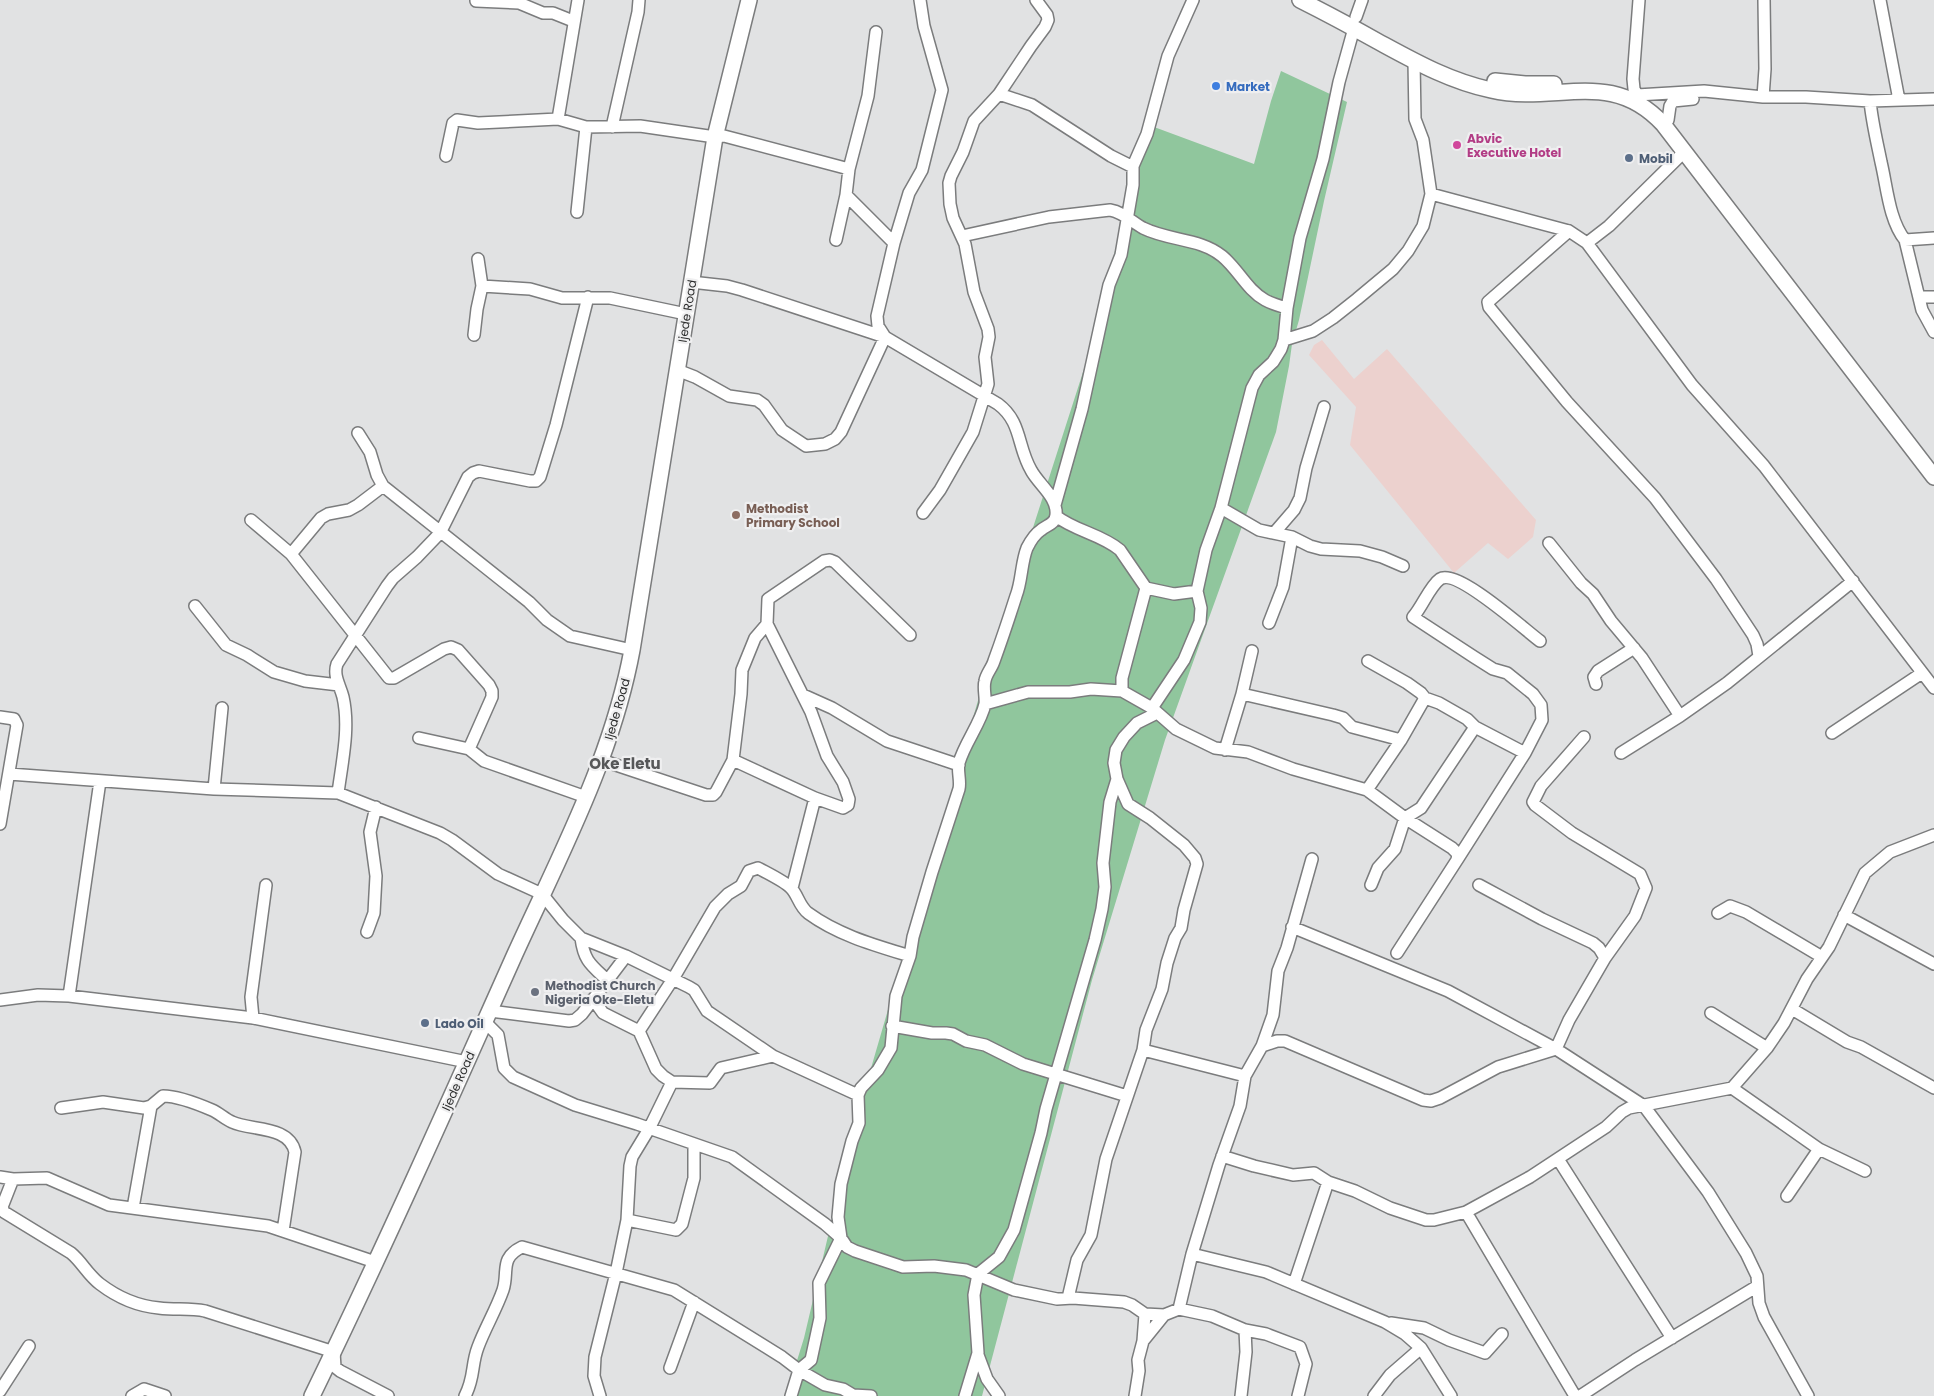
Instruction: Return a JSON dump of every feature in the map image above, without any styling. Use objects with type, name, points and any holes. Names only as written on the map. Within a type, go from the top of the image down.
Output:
[{"type":"main road","name":"Ijede Road","points":[[312,1396],[334,1352],[571,834],[614,724],[626,683],[632,650],[715,137],[749,0]]},
{"type":"main road","points":[[1300,0],[1461,72],[1496,81],[1525,84],[1598,82],[1620,87],[1637,95],[1654,107],[1668,120],[1934,477]]},
{"type":"main road","points":[[1323,0],[1414,61],[1458,82],[1493,91],[1525,95],[1596,90],[1633,100],[1657,118],[1864,381],[1934,466]]},
{"type":"street","points":[[558,119],[578,0]]},
{"type":"street","points":[[612,127],[638,12],[639,0]]},
{"type":"street","points":[[885,337],[878,326],[877,316],[894,244],[909,193],[922,170],[942,90],[924,26],[920,0]]},
{"type":"street","points":[[923,513],[940,490],[973,432],[988,384],[985,357],[989,337],[988,329],[974,292],[966,244],[956,225],[950,204],[949,184],[974,121],[999,94],[1045,27],[1048,20],[1047,14],[1036,0]]},
{"type":"street","points":[[791,1396],[799,1370],[811,1360],[820,1318],[818,1283],[841,1238],[838,1217],[843,1175],[858,1123],[858,1095],[861,1088],[878,1070],[891,1048],[896,996],[910,956],[913,937],[929,881],[961,782],[959,765],[985,704],[984,682],[995,660],[1017,595],[1027,548],[1041,530],[1058,516],[1109,285],[1121,255],[1133,185],[1133,167],[1147,134],[1168,56],[1192,0]]},
{"type":"street","points":[[1068,1298],[1077,1260],[1091,1235],[1106,1159],[1143,1050],[1146,1030],[1162,989],[1166,963],[1175,938],[1181,928],[1197,864],[1195,858],[1184,845],[1150,818],[1128,804],[1117,779],[1114,763],[1116,750],[1124,737],[1137,723],[1154,711],[1184,660],[1200,622],[1201,608],[1197,591],[1206,550],[1220,508],[1252,388],[1258,375],[1273,362],[1284,340],[1287,308],[1300,238],[1323,159],[1340,82],[1362,0]]},
{"type":"street","points":[[1639,0],[1633,79],[1637,95],[1704,91],[1763,97],[1806,96],[1870,101],[1934,99]]},
{"type":"street","points":[[1763,97],[1764,0]]},
{"type":"street","points":[[1880,0],[1899,100]]},
{"type":"street","points":[[476,2],[520,3],[543,13],[553,13],[574,21]]},
{"type":"street","points":[[836,240],[846,195],[849,169],[868,96],[876,32]]},
{"type":"street","points":[[1284,340],[1313,331],[1393,269],[1408,251],[1423,226],[1432,194],[1423,140],[1416,118],[1414,61]]},
{"type":"street","points":[[999,94],[1032,105],[1111,156],[1133,167]]},
{"type":"street","points":[[1668,120],[1670,106],[1674,101],[1708,98],[1726,94]]},
{"type":"street","points":[[1870,101],[1872,122],[1889,198],[1898,228],[1905,240],[1922,310],[1934,332]]},
{"type":"street","points":[[446,156],[453,123],[457,120],[478,123],[558,119],[586,126],[650,126],[715,137],[724,136],[849,169]]},
{"type":"street","points":[[577,212],[586,126]]},
{"type":"street","points":[[1587,243],[1609,226],[1683,153]]},
{"type":"street","points":[[1432,194],[1569,231],[1587,243],[1692,385],[1764,466],[1934,688]]},
{"type":"street","points":[[846,195],[894,244]]},
{"type":"street","points":[[962,236],[1049,217],[1110,210],[1118,211],[1144,228],[1170,237],[1195,242],[1213,250],[1227,261],[1249,286],[1265,300],[1287,308]]},
{"type":"street","points":[[1569,231],[1492,297],[1488,302],[1489,307],[1567,402],[1655,498],[1716,579],[1753,635],[1759,656]]},
{"type":"street","points":[[1905,240],[1934,238]]},
{"type":"street","points":[[474,335],[482,286],[478,259]]},
{"type":"street","points":[[692,282],[727,286],[742,290],[885,337],[985,397],[1008,412],[1018,431],[1020,447],[1025,460],[1048,492],[1058,516],[1114,545],[1120,550],[1146,588],[1174,594],[1197,591]]},
{"type":"street","points":[[482,286],[530,289],[562,298],[610,298],[686,314]]},
{"type":"street","points":[[1918,296],[1934,297]]},
{"type":"street","points":[[338,793],[345,740],[345,718],[343,697],[335,670],[393,578],[417,558],[440,533],[468,477],[479,471],[530,481],[536,481],[540,476],[556,425],[588,297]]},
{"type":"street","points":[[677,370],[695,376],[729,396],[757,400],[764,405],[782,430],[806,446],[825,444],[835,439],[841,432],[885,337]]},
{"type":"street","points":[[1275,532],[1294,510],[1300,498],[1306,468],[1324,407]]},
{"type":"street","points":[[358,433],[370,452],[382,486],[529,602],[560,630],[570,636],[584,640],[632,650]]},
{"type":"street","points":[[291,554],[321,518],[328,514],[349,510],[382,486]]},
{"type":"street","points":[[1220,508],[1259,530],[1292,537],[1321,549],[1360,552],[1382,557],[1403,566]]},
{"type":"street","points":[[251,520],[291,554],[389,678],[394,678],[444,649],[451,647],[458,650],[489,685],[492,691],[492,697],[469,749]]},
{"type":"street","points":[[1269,623],[1283,587],[1292,537]]},
{"type":"street","points":[[1549,544],[1581,583],[1593,594],[1611,621],[1634,648],[1680,716]]},
{"type":"street","points":[[733,760],[815,798],[843,808],[848,805],[849,798],[842,782],[827,756],[803,695],[767,624],[768,599],[824,561],[830,560],[835,562],[910,635]]},
{"type":"street","points":[[1397,953],[1526,753],[1542,720],[1541,705],[1533,694],[1507,674],[1493,669],[1474,658],[1413,617],[1441,578],[1446,578],[1465,584],[1478,592],[1540,641]]},
{"type":"street","points":[[1621,753],[1680,716],[1853,581]]},
{"type":"street","points":[[1122,691],[1122,678],[1146,588]]},
{"type":"street","points":[[195,606],[226,645],[247,655],[274,672],[305,681],[339,684]]},
{"type":"street","points":[[601,760],[706,795],[713,795],[733,760],[742,670],[755,638],[767,624]]},
{"type":"street","points":[[1596,684],[1594,677],[1598,671],[1634,648]]},
{"type":"street","points":[[1225,750],[1242,694],[1252,651]]},
{"type":"street","points":[[1368,661],[1407,683],[1425,698],[1439,702],[1467,719],[1475,727],[1526,753]]},
{"type":"street","points":[[1832,733],[1922,673]]},
{"type":"street","points":[[985,704],[1028,692],[1070,692],[1091,688],[1122,691],[1154,711],[1176,729],[1215,748],[1248,752],[1293,769],[1367,790],[1405,818],[1452,848],[1458,854],[1457,860]]},
{"type":"street","points":[[1242,694],[1344,718],[1352,727],[1401,740]]},
{"type":"street","points":[[803,695],[832,708],[887,741],[959,765]]},
{"type":"street","points":[[1367,790],[1401,740],[1425,698]]},
{"type":"street","points":[[214,789],[222,708]]},
{"type":"street","points":[[0,716],[14,719],[18,725],[0,824]]},
{"type":"street","points":[[1371,885],[1378,868],[1395,849],[1405,818],[1421,808],[1475,727]]},
{"type":"street","points":[[1262,1046],[1277,1041],[1286,1041],[1423,1100],[1431,1101],[1498,1067],[1556,1049],[1569,1020],[1605,958],[1635,916],[1646,888],[1640,874],[1572,833],[1533,802],[1541,786],[1584,737]]},
{"type":"street","points":[[419,738],[469,749],[484,761],[586,797]]},
{"type":"street","points":[[9,774],[214,789],[338,793],[376,807],[440,833],[452,840],[498,874],[542,894],[563,920],[581,938],[626,956],[694,990],[707,1011],[773,1056],[858,1095]]},
{"type":"street","points":[[999,1396],[987,1379],[978,1353],[974,1295],[978,1274],[999,1257],[1014,1230],[1095,940],[1102,909],[1105,878],[1103,863],[1110,802],[1117,779]]},
{"type":"street","points":[[69,996],[100,781]]},
{"type":"street","points":[[792,888],[815,798]]},
{"type":"street","points":[[367,932],[374,913],[376,876],[370,832],[376,807]]},
{"type":"street","points":[[1222,1156],[1267,1170],[1293,1175],[1314,1173],[1328,1182],[1355,1191],[1390,1208],[1426,1220],[1466,1212],[1530,1177],[1606,1127],[1629,1108],[1732,1088],[1766,1048],[1792,1009],[1807,978],[1829,947],[1865,873],[1871,866],[1898,847],[1934,835]]},
{"type":"street","points":[[1180,1309],[1192,1254],[1222,1156],[1240,1106],[1245,1076],[1262,1046],[1273,1014],[1278,971],[1287,948],[1312,859]]},
{"type":"street","points":[[639,1031],[673,979],[715,907],[728,894],[741,886],[750,870],[758,868],[792,888],[800,906],[806,912],[833,929],[854,938],[910,956]]},
{"type":"street","points":[[253,1018],[251,997],[266,884]]},
{"type":"street","points":[[1479,885],[1542,919],[1593,943],[1599,948],[1605,958]]},
{"type":"street","points":[[1718,913],[1730,906],[1746,912],[1822,957]]},
{"type":"street","points":[[1844,915],[1934,964]]},
{"type":"street","points":[[1292,927],[1448,991],[1556,1049],[1644,1106],[1708,1192],[1746,1253],[1757,1276],[1756,1287],[1764,1317],[1808,1396]]},
{"type":"street","points":[[581,938],[583,953],[586,958],[607,980]]},
{"type":"street","points":[[487,1016],[575,1020],[582,1014],[626,956]]},
{"type":"street","points":[[0,1000],[38,995],[69,996],[253,1018],[467,1062]]},
{"type":"street","points":[[593,999],[603,1013],[639,1031],[656,1069],[672,1082],[710,1084],[720,1068],[773,1056]]},
{"type":"street","points":[[1792,1009],[1847,1042],[1861,1047],[1934,1088]]},
{"type":"street","points":[[1711,1013],[1766,1048]]},
{"type":"street","points":[[487,1016],[498,1035],[504,1068],[513,1077],[575,1105],[732,1157],[825,1224],[847,1246],[855,1251],[896,1266],[955,1268],[978,1274],[1014,1290],[1057,1299],[1124,1302],[1145,1314],[1164,1315],[1180,1309],[1212,1316],[1245,1330],[1266,1334],[1300,1347],[1306,1364],[1298,1396]]},
{"type":"street","points":[[892,1026],[932,1034],[946,1032],[953,1034],[985,1045],[1023,1064],[1056,1076],[1128,1096]]},
{"type":"street","points":[[1143,1050],[1245,1076]]},
{"type":"street","points":[[597,1393],[594,1376],[595,1356],[627,1220],[632,1157],[649,1129],[672,1082]]},
{"type":"street","points":[[1732,1088],[1819,1149],[1865,1171]]},
{"type":"street","points":[[61,1108],[103,1102],[136,1107],[151,1106],[163,1096],[171,1096],[211,1110],[239,1124],[268,1130],[289,1141],[294,1146],[295,1152],[283,1231]]},
{"type":"street","points":[[133,1208],[151,1106]]},
{"type":"street","points":[[627,1220],[676,1230],[679,1228],[682,1224],[694,1178],[694,1144]]},
{"type":"street","points":[[1787,1196],[1819,1149]]},
{"type":"street","points":[[1558,1159],[1672,1338]]},
{"type":"street","points":[[0,1177],[13,1179],[47,1178],[99,1202],[255,1223],[375,1262]]},
{"type":"street","points":[[13,1179],[2,1207],[4,1212],[71,1253],[79,1259],[92,1277],[128,1301],[159,1308],[205,1311],[334,1352],[335,1366],[340,1371],[388,1396]]},
{"type":"street","points":[[1294,1284],[1328,1182]]},
{"type":"street","points":[[1466,1212],[1574,1396]]},
{"type":"street","points":[[825,1224],[838,1217]]},
{"type":"street","points":[[465,1396],[472,1382],[474,1359],[504,1287],[505,1266],[514,1251],[522,1247],[665,1286],[694,1302],[782,1357],[799,1370],[828,1386],[843,1389],[853,1395],[871,1396]]},
{"type":"street","points":[[1192,1254],[1266,1272],[1384,1322],[1405,1334],[1421,1348],[1451,1396]]},
{"type":"street","points":[[1580,1396],[1756,1287]]},
{"type":"street","points":[[670,1368],[694,1302]]},
{"type":"street","points":[[1135,1396],[1145,1314]]},
{"type":"street","points":[[1143,1341],[1164,1315]]},
{"type":"street","points":[[1384,1322],[1424,1328],[1449,1340],[1485,1353],[1502,1334]]},
{"type":"street","points":[[1242,1396],[1246,1352],[1245,1330]]},
{"type":"street","points":[[0,1391],[29,1346]]},
{"type":"street","points":[[1374,1396],[1390,1375],[1421,1348]]},
{"type":"street","points":[[965,1396],[978,1353]]},
{"type":"street","points":[[132,1396],[144,1390],[166,1396]]},
{"type":"shaded area","points":[[1322,340],[1354,379],[1387,349],[1536,520],[1533,537],[1508,559],[1488,543],[1454,573],[1350,445],[1356,407],[1309,355],[1314,345]]},
{"type":"green space","points":[[1281,71],[1347,102],[1299,320],[1292,344],[1276,432],[1165,740],[1092,980],[982,1396],[786,1396],[804,1338],[853,1130],[984,680],[1093,341],[1146,124],[1254,164]]},
{"type":"place","name":"Market","points":[[1216,86]]},
{"type":"place","name":"Abvic Executive Hotel","points":[[1457,145]]},
{"type":"place","name":"Mobil","points":[[1629,158]]},
{"type":"place","name":"Methodist Primary School","points":[[736,515]]},
{"type":"place","name":"Methodist Church Nigeria Oke-Eletu","points":[[535,992]]},
{"type":"place","name":"Lado Oil","points":[[425,1023]]},
{"type":"district","name":"Oke Eletu","points":[[625,763]]}]
